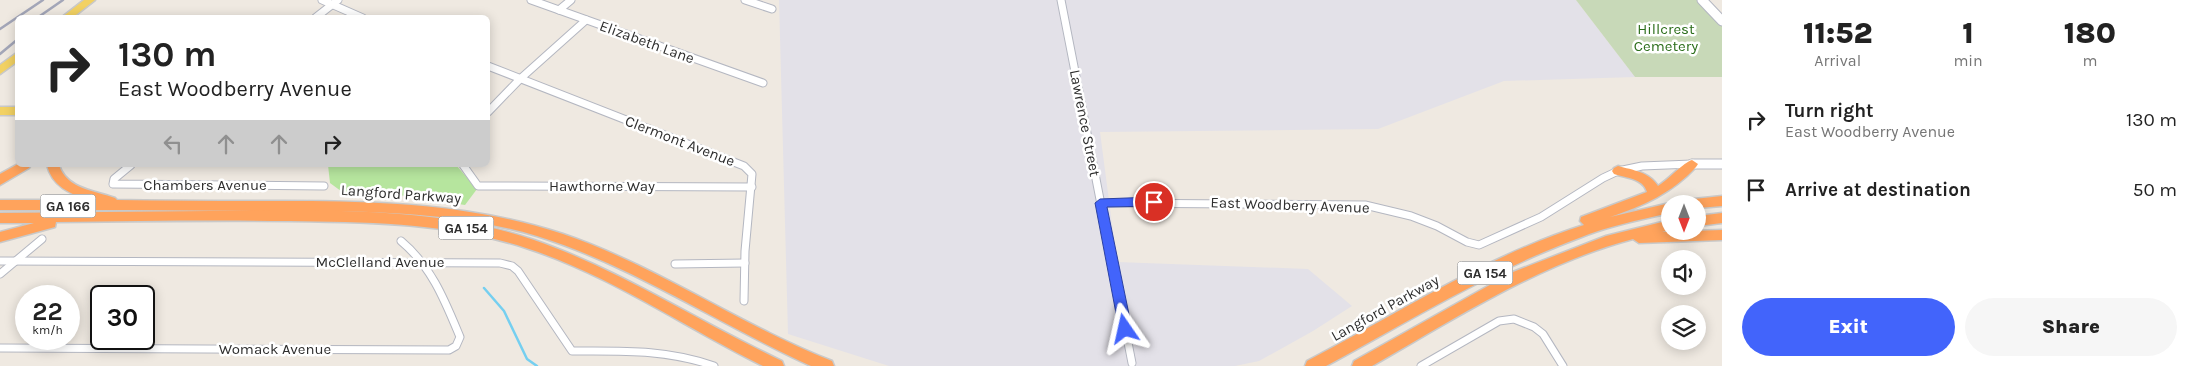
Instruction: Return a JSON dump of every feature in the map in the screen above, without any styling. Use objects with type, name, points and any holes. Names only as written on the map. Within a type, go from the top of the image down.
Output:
[{"type":"highway","points":[[1532,249],[1569,227],[1654,194],[1680,177],[1692,164]]},
{"type":"highway","points":[[0,180],[22,167]]},
{"type":"highway","name":"GA 154","points":[[54,167],[59,179],[80,192],[102,200],[136,206]]},
{"type":"highway","points":[[1618,171],[1644,178],[1652,186],[1654,194]]},
{"type":"highway","points":[[1706,203],[1722,201]]},
{"type":"highway","name":"Langford Parkway","points":[[0,205],[374,206],[444,211],[504,222],[585,248],[659,282],[774,342],[828,366]]},
{"type":"highway","name":"Langford Parkway","points":[[1312,366],[1436,298],[1532,249],[1590,228],[1645,212],[1661,209]]},
{"type":"highway","points":[[0,237],[53,222],[125,216]]},
{"type":"highway","name":"Langford Parkway","points":[[0,218],[125,216],[378,218],[419,221],[479,230],[529,244],[592,269],[777,366]]},
{"type":"highway","points":[[1706,220],[1722,218]]},
{"type":"highway","name":"GA 154","points":[[1359,366],[1518,276],[1611,240],[1661,227]]},
{"type":"highway","points":[[1611,240],[1722,235]]},
{"type":"main road","points":[[69,15],[90,0]]},
{"type":"main road","points":[[0,71],[15,58]]},
{"type":"street","points":[[322,0],[356,15]]},
{"type":"street","points":[[319,15],[338,0]]},
{"type":"street","name":"Elizabeth Lane","points":[[531,0],[763,83]]},
{"type":"street","points":[[559,10],[571,0]]},
{"type":"street","points":[[745,0],[772,9]]},
{"type":"street","name":"Lawrence Street","points":[[1060,0],[1132,363]]},
{"type":"street","points":[[1702,0],[1722,21]]},
{"type":"street","points":[[490,110],[520,79],[586,20]]},
{"type":"street","name":"Clermont Avenue","points":[[490,67],[744,166],[752,174],[744,301]]},
{"type":"street","name":"East Woodberry Avenue","points":[[1100,203],[1365,205],[1412,216],[1437,226],[1467,242],[1479,245],[1541,217],[1603,178],[1618,171],[1642,166],[1722,164]]},
{"type":"street","name":"Chambers Avenue","points":[[129,167],[114,179],[113,184],[324,186]]},
{"type":"street","name":"Hawthorne Way","points":[[464,167],[478,186],[752,187]]},
{"type":"street","points":[[0,274],[42,239]]},
{"type":"street","points":[[401,241],[424,262]]},
{"type":"street","name":"McClelland Avenue","points":[[0,261],[500,263],[512,266],[518,271],[572,351],[666,352],[692,357],[714,366]]},
{"type":"street","name":"Womack Avenue","points":[[0,348],[449,350],[458,345],[460,338],[431,271],[424,262]]},
{"type":"street","points":[[675,264],[745,263]]},
{"type":"street","points":[[1421,366],[1505,319],[1524,322],[1543,334],[1564,366]]},
{"type":"shaded area","points":[[779,0],[1576,0],[1635,77],[1504,81],[1378,129],[1100,132],[1117,262],[1308,269],[1352,306],[1313,331],[1259,361],[1235,366],[889,366],[788,334]]},
{"type":"green space","name":"Hillcrest Cemetery","points":[[1576,0],[1701,0],[1722,23],[1722,77],[1635,77]]},
{"type":"green space","points":[[328,167],[458,167],[477,189],[465,205],[392,194],[345,194],[330,183]]},
{"type":"waterway","points":[[484,288],[504,311],[527,359],[537,366]]},
{"type":"railway","points":[[21,15],[43,0]]},
{"type":"railway","points":[[41,15],[63,0]]},
{"type":"railway","points":[[0,29],[15,19]]},
{"type":"railway","points":[[0,54],[15,42]]},
{"type":"route","points":[[1125,329],[1100,203],[1154,202]]}]
